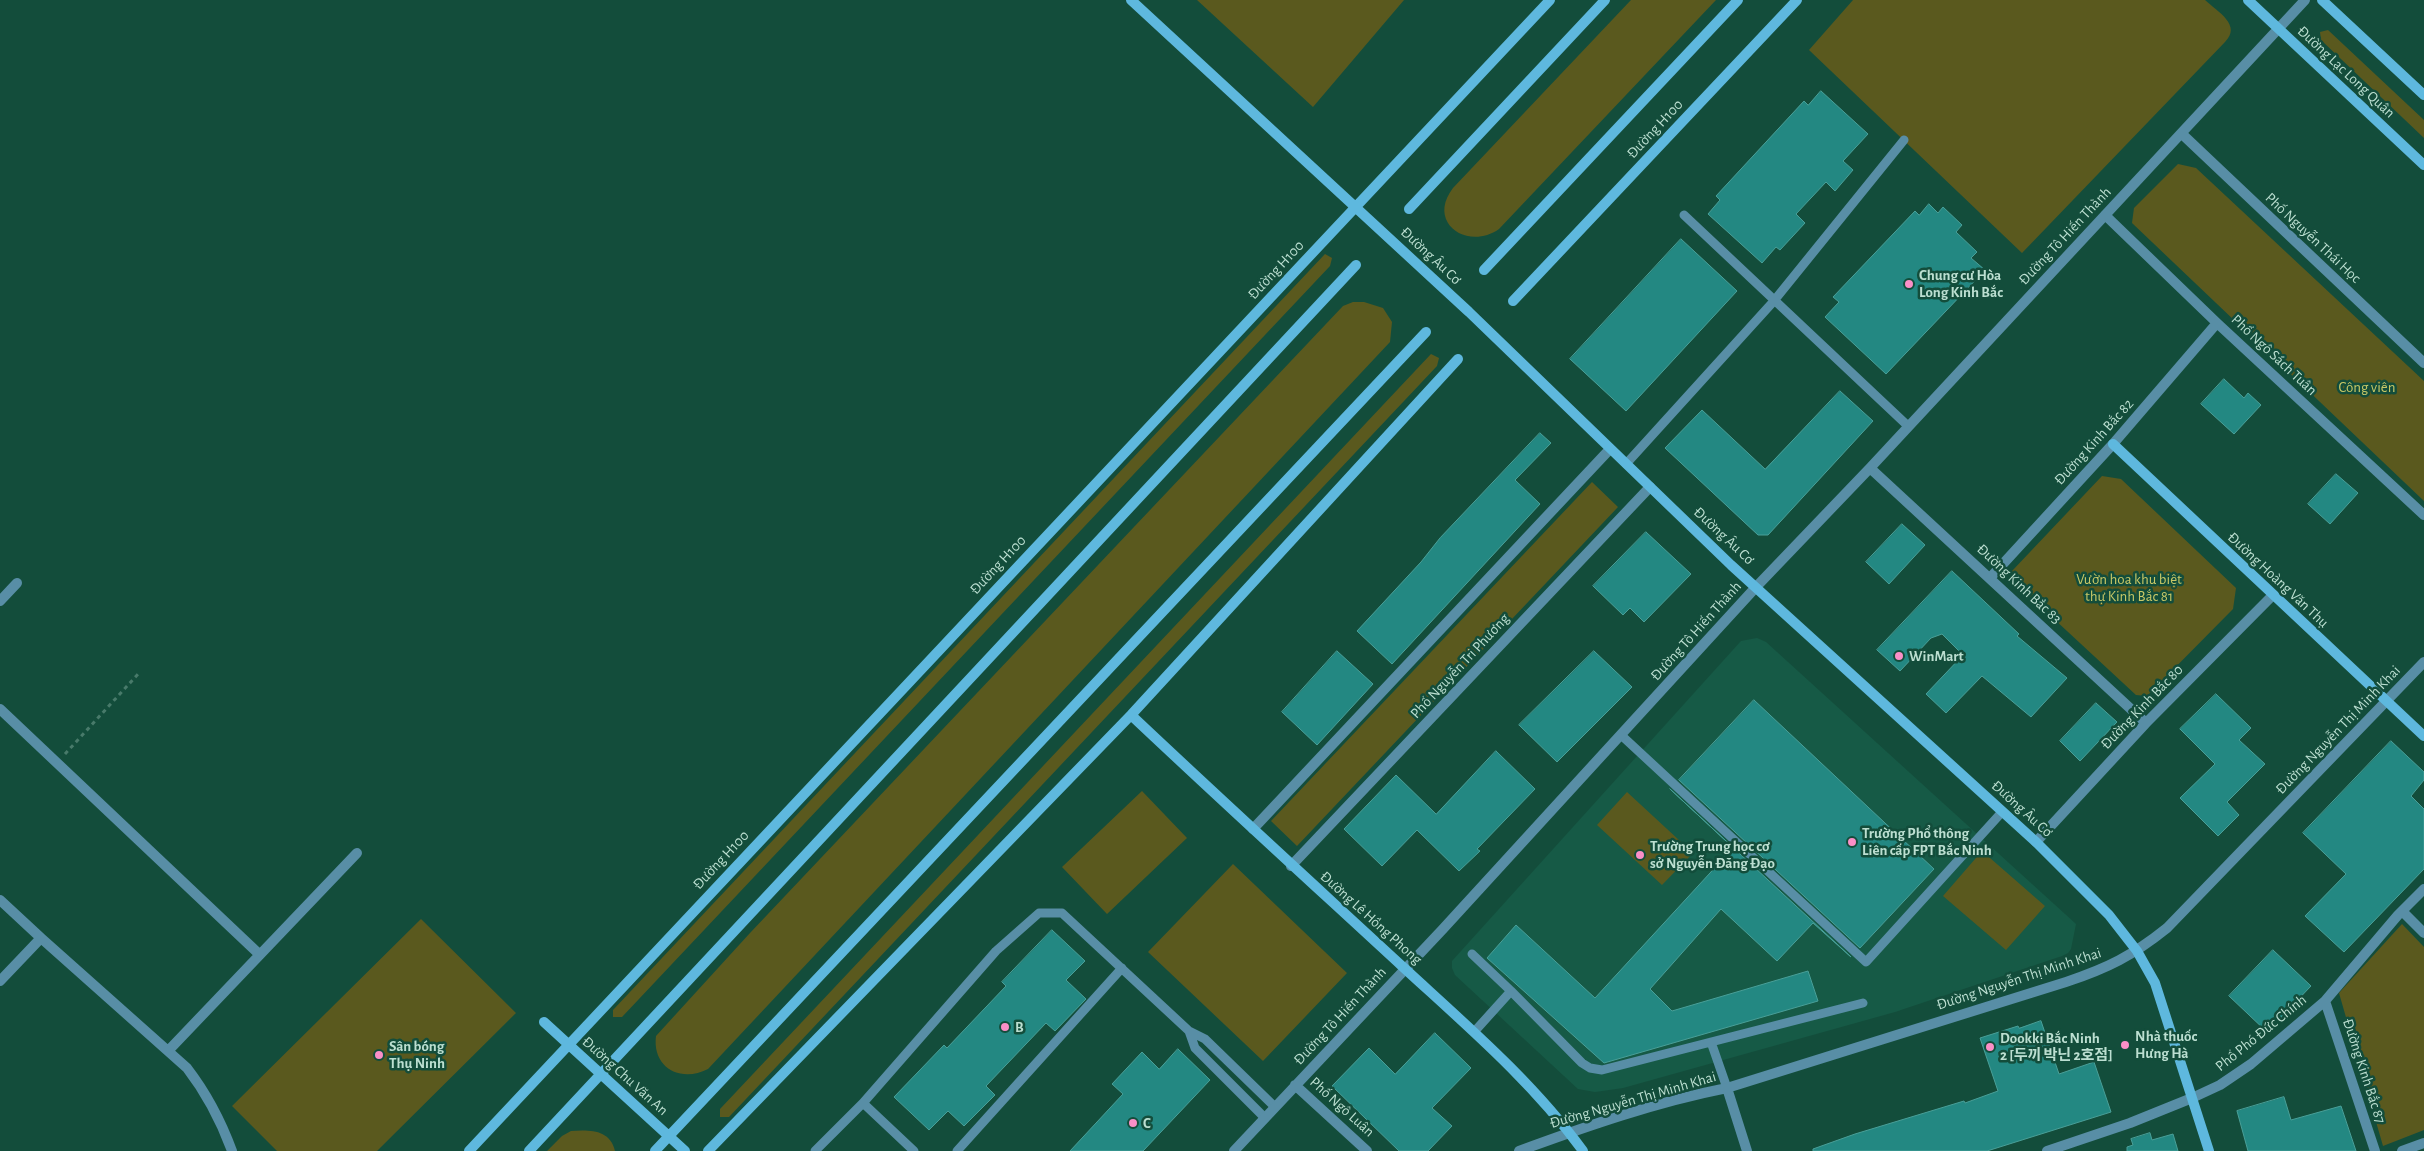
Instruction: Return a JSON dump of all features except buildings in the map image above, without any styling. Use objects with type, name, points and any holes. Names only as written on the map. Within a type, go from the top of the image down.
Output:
[{"type":"main road","name":"Đường Âu Cơ","points":[[1131,0],[1469,312],[1756,587],[2036,842],[2109,915],[2137,951],[2155,983],[2209,1151]]},
{"type":"main road","name":"Đường H100","points":[[469,1151],[1550,0]]},
{"type":"main road","points":[[1409,209],[1604,0]]},
{"type":"main road","name":"Đường H100","points":[[1484,270],[1738,0]]},
{"type":"main road","name":"Đường H100","points":[[1513,301],[1797,0]]},
{"type":"main road","name":"Đường Lạc Long Quân","points":[[2248,0],[2424,165]]},
{"type":"main road","points":[[2322,0],[2424,94]]},
{"type":"main road","points":[[529,1151],[1356,266]]},
{"type":"main road","points":[[655,1151],[1426,332]]},
{"type":"main road","points":[[708,1151],[1131,715],[1458,359]]},
{"type":"main road","name":"Đường Hoàng Văn Thụ","points":[[2113,444],[2272,596],[2424,736]]},
{"type":"main road","name":"Đường Lê Hồng Phong","points":[[1131,715],[1292,866],[1474,1032],[1554,1112],[1583,1151]]},
{"type":"main road","name":"Đường Chu Văn An","points":[[544,1022],[685,1151]]},
{"type":"street","name":"Đường Tô Hiến Thành","points":[[1234,1151],[1405,969],[1756,587],[1870,468],[2305,0]]},
{"type":"street","name":"Phố Nguyễn Thái Học","points":[[2182,134],[2424,363]]},
{"type":"street","name":"Phố Ngô Sách Tuân","points":[[2105,215],[2217,323],[2424,515]]},
{"type":"street","name":"Đường Kinh Bắc 82","points":[[1990,578],[2113,444],[2217,323]]},
{"type":"street","points":[[1253,829],[1610,449]]},
{"type":"street","name":"Đường Kinh Bắc 83","points":[[1870,468],[2146,723]]},
{"type":"street","name":"Phố Nguyễn Tri Phương","points":[[1292,866],[1650,487]]},
{"type":"street","points":[[0,601],[17,583]]},
{"type":"street","name":"Đường Kinh Bắc 80","points":[[2036,842],[2146,723],[2272,596]]},
{"type":"street","name":"Đường Nguyễn Thị Minh Khai","points":[[1519,1151],[1695,1094],[1727,1088],[2066,982],[2100,970],[2137,951],[2167,928],[2424,662]]},
{"type":"street","points":[[0,709],[259,954]]},
{"type":"street","points":[[168,1051],[357,853]]},
{"type":"street","name":"Phố Phó Đức Chính","points":[[2047,1151],[2130,1123],[2192,1098],[2220,1085],[2251,1064],[2325,1001],[2424,888]]},
{"type":"street","points":[[0,900],[40,938],[187,1068],[204,1090],[223,1126],[232,1151]]},
{"type":"street","points":[[2402,911],[2424,933]]},
{"type":"street","points":[[0,980],[40,938]]},
{"type":"street","name":"Đường Kinh Bắc 87","points":[[2325,1001],[2375,1151]]},
{"type":"street","name":"Phố Ngô Luân","points":[[1296,1085],[1367,1151]]},
{"type":"street","points":[[1727,1088],[1747,1151]]},
{"type":"street","points":[[2402,1151],[2424,1143]]},
{"type":"lane","points":[[1626,464],[1773,302],[1904,140]]},
{"type":"lane","points":[[1684,215],[1773,302],[1908,426]]},
{"type":"lane","points":[[1621,735],[1866,962],[2002,812]]},
{"type":"lane","points":[[815,1151],[863,1103],[996,951],[1038,913],[1062,914],[1189,1032],[1205,1039],[1275,1107]]},
{"type":"lane","points":[[1472,954],[1582,1063],[1590,1068],[1602,1070],[1863,1003]]},
{"type":"lane","points":[[956,1151],[1122,968]]},
{"type":"lane","points":[[1474,1032],[1510,991]]},
{"type":"lane","points":[[1189,1032],[1195,1048],[1265,1118]]},
{"type":"lane","points":[[1711,1042],[1727,1088]]},
{"type":"lane","points":[[863,1103],[914,1151]]},
{"type":"path","points":[[62,758],[139,673]]},
{"type":"shaded area","points":[[1757,638],[1766,642],[2076,924],[2071,949],[2062,956],[1895,1012],[1623,1088],[1595,1092],[1578,1089],[1455,975],[1452,961],[1741,641]]},
{"type":"green space","points":[[1197,0],[1404,0],[1313,107]]},
{"type":"green space","points":[[1631,0],[1716,0],[1499,229],[1487,235],[1475,237],[1464,235],[1454,230],[1444,212],[1446,201],[1453,188]]},
{"type":"green space","points":[[1853,0],[2205,0],[2222,14],[2230,24],[2231,30],[2230,36],[2225,42],[2022,253],[1809,50]]},
{"type":"green space","points":[[2328,30],[2424,120],[2424,138],[2321,40],[2320,32]]},
{"type":"green space","name":"Công viên","points":[[2178,164],[2196,168],[2424,381],[2424,501],[2132,223],[2134,208]]},
{"type":"green space","points":[[1325,254],[1332,258],[1330,266],[622,1017],[613,1017],[613,1010]]},
{"type":"green space","points":[[1353,302],[1364,302],[1383,308],[1392,322],[1390,342],[708,1069],[688,1074],[670,1070],[659,1057],[656,1047],[656,1036],[750,933],[1343,306]]},
{"type":"green space","points":[[1431,354],[1439,358],[1437,366],[729,1117],[720,1117],[720,1109]]},
{"type":"green space","name":"Vườn hoa khu biệt thự Kinh Bắc 81","points":[[2102,476],[2121,479],[2236,588],[2233,609],[2147,696],[2136,695],[2012,580],[2012,571]]},
{"type":"green space","points":[[1592,482],[1618,507],[1297,846],[1271,821]]},
{"type":"green space","points":[[1142,791],[1187,838],[1107,914],[1062,867]]},
{"type":"green space","points":[[1627,792],[1693,853],[1662,885],[1597,825]]},
{"type":"green space","points":[[1982,851],[2045,906],[2006,950],[1943,896]]},
{"type":"green space","points":[[1233,864],[1347,973],[1263,1061],[1148,952]]},
{"type":"green space","points":[[421,919],[516,1013],[377,1151],[277,1151],[232,1106]]},
{"type":"green space","points":[[2402,924],[2424,947],[2424,1130],[2383,1146],[2339,993]]},
{"type":"green space","points":[[571,1131],[598,1132],[609,1138],[615,1151],[547,1151],[562,1136]]},
{"type":"place","name":"Chung cư Hòa Long Kinh Bắc","points":[[1909,284]]},
{"type":"place","name":"WinMart","points":[[1899,656]]},
{"type":"place","name":"Trường Phổ thông Liên cấp FPT Bắc Ninh","points":[[1852,842]]},
{"type":"place","name":"Trường Trung học cơ sở Nguyễn Đăng Đạo","points":[[1640,855]]},
{"type":"place","name":"B","points":[[1005,1027]]},
{"type":"place","name":"Nhà thuốc Hưng Hà","points":[[2125,1045]]},
{"type":"place","name":"Dookki Bắc Ninh 2 [두끼 박닌 2호점]","points":[[1990,1047]]},
{"type":"place","name":"Sân bóng Thụ Ninh","points":[[379,1055]]},
{"type":"place","name":"C","points":[[1133,1123]]}]
